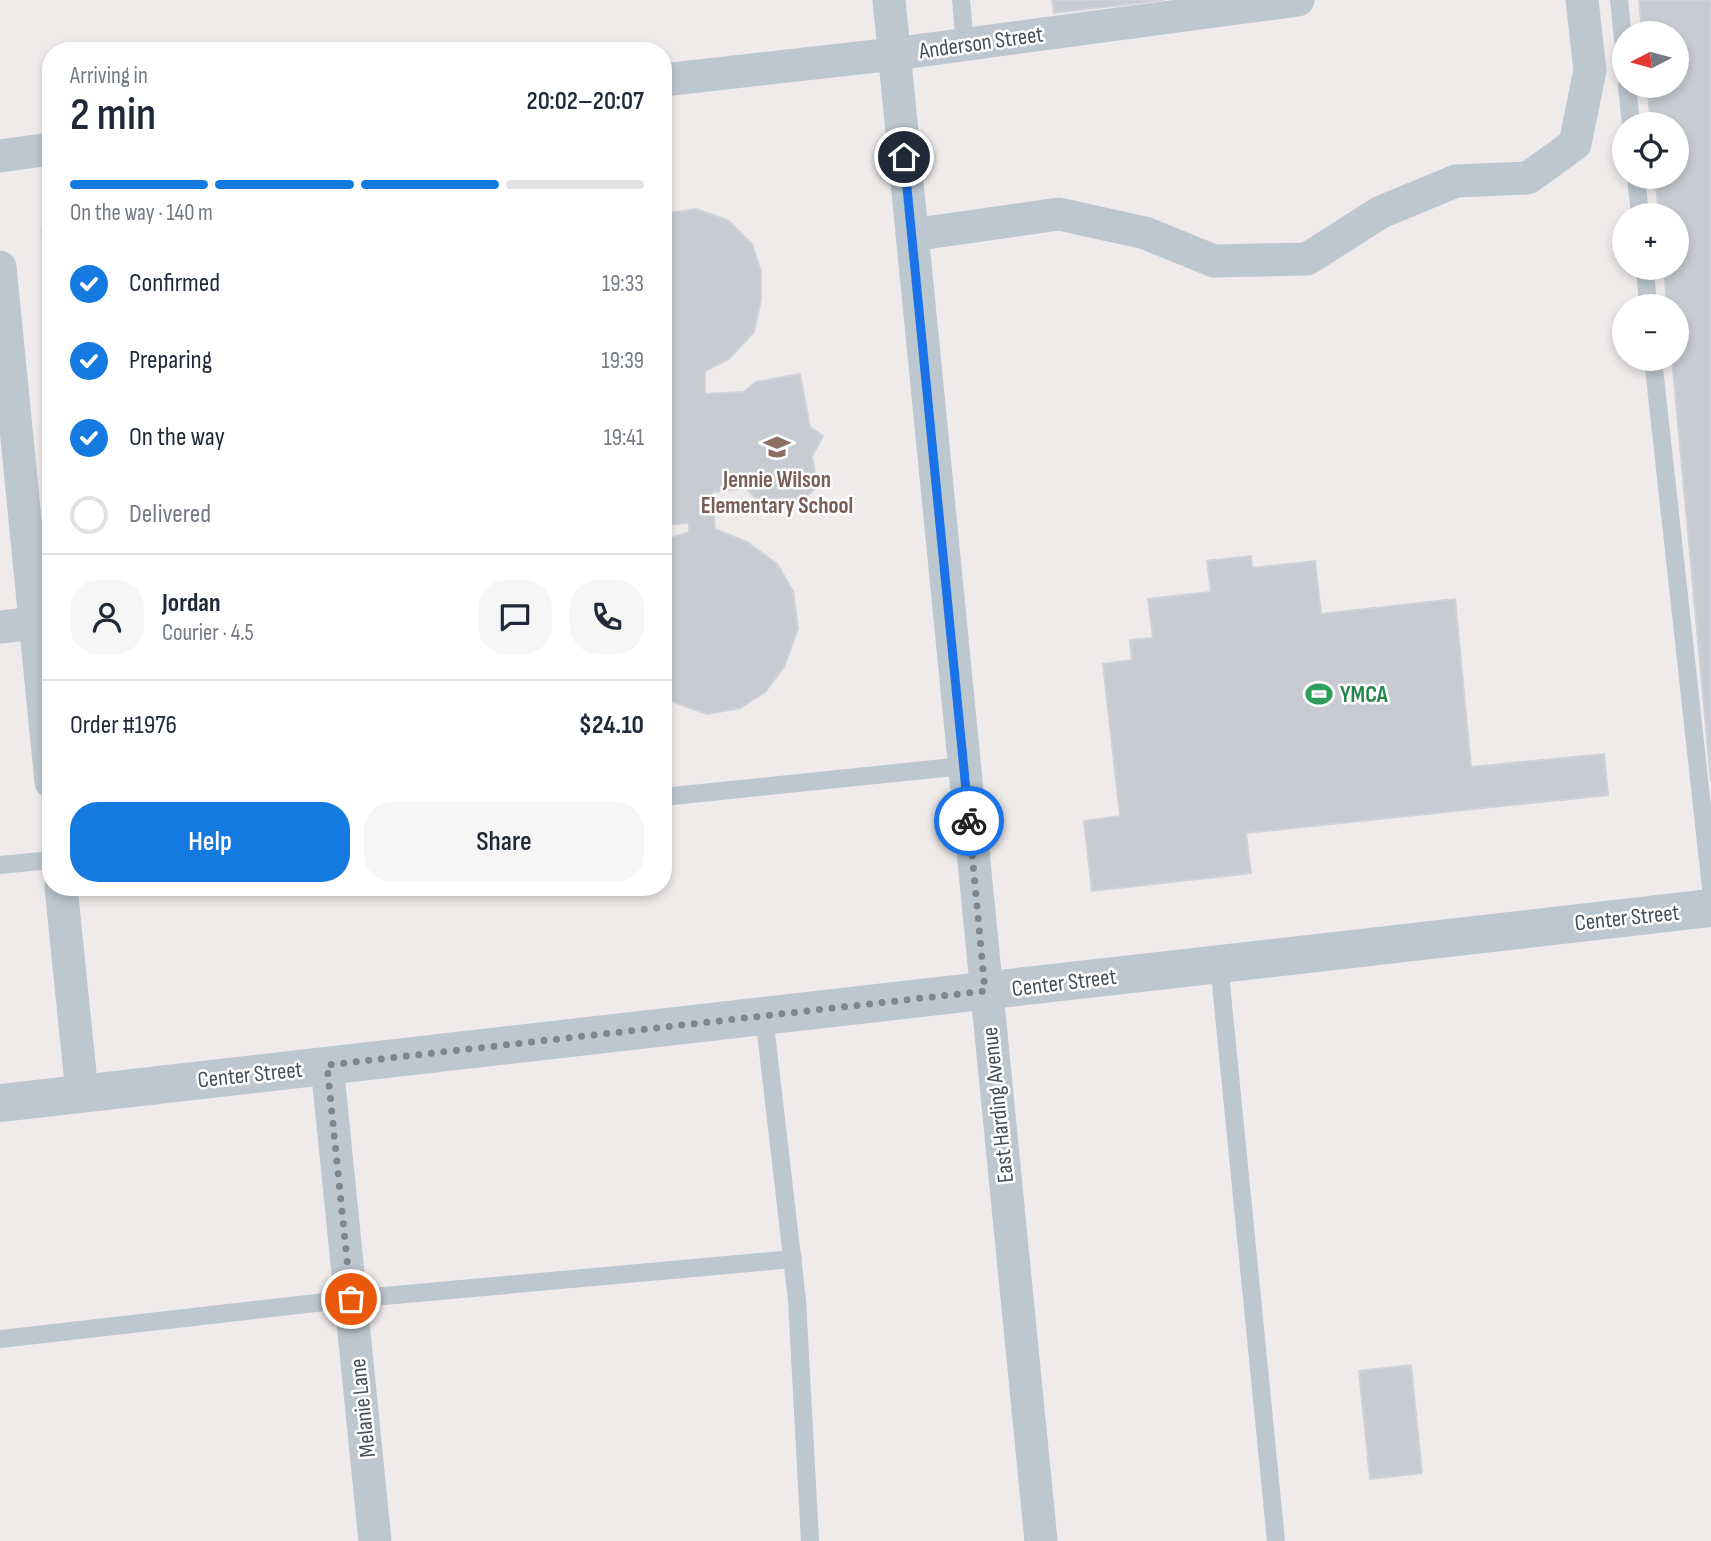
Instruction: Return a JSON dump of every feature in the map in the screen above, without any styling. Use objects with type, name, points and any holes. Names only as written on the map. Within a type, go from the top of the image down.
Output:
[{"type":"street","name":"East Harding Avenue","points":[[889,0],[1041,1541]]},
{"type":"street","name":"Anderson Street","points":[[672,79],[894,54],[1298,0]]},
{"type":"street","points":[[912,235],[1059,214],[1145,233],[1214,261],[1307,259],[1381,212],[1456,181],[1528,178],[1575,144],[1590,70],[1582,0]]},
{"type":"street","points":[[0,156],[42,150]]},
{"type":"street","points":[[0,267],[7,399],[42,693]]},
{"type":"street","points":[[0,627],[35,623]]},
{"type":"street","points":[[62,896],[82,1093]]},
{"type":"street","name":"Center Street","points":[[0,1103],[1711,908]]},
{"type":"street","name":"Melanie Lane","points":[[327,1065],[351,1299],[368,1540]]},
{"type":"lane","points":[[961,0],[965,44]]},
{"type":"lane","points":[[1619,0],[1621,21]]},
{"type":"lane","points":[[1654,371],[1711,888]]},
{"type":"lane","points":[[672,796],[963,766]]},
{"type":"lane","points":[[0,865],[42,861]]},
{"type":"lane","points":[[1219,964],[1276,1541]]},
{"type":"lane","points":[[764,1016],[797,1300],[810,1541]]},
{"type":"lane","points":[[0,1339],[351,1299],[793,1259]]},
{"type":"building","points":[[1052,0],[1164,0],[1054,13]]},
{"type":"building","points":[[1639,0],[1711,0],[1711,782],[1673,371],[1689,371],[1689,294],[1666,294],[1665,280],[1689,280],[1689,203],[1658,203],[1656,189],[1689,189],[1689,112],[1650,112],[1648,98],[1689,98],[1689,21],[1641,21]]},
{"type":"building","name":"Jennie Wilson Elementary School","points":[[696,209],[728,220],[752,244],[761,272],[761,300],[754,332],[729,359],[705,371],[705,394],[744,392],[756,382],[800,374],[810,427],[823,436],[812,456],[817,487],[800,502],[764,507],[746,488],[712,492],[715,529],[747,542],[777,564],[793,591],[798,629],[784,667],[765,692],[740,708],[707,714],[672,701],[672,538],[689,532],[689,523],[672,524],[672,213]]},
{"type":"building","points":[[1251,556],[1252,568],[1315,561],[1321,614],[1455,599],[1471,767],[1604,754],[1608,795],[1246,833],[1251,873],[1092,891],[1084,821],[1120,816],[1103,664],[1132,660],[1130,640],[1153,638],[1148,599],[1211,592],[1207,561]]},
{"type":"building","points":[[1411,1365],[1422,1473],[1370,1479],[1359,1371]]},
{"type":"way so far","points":[[351,1299],[327,1065],[985,991],[969,821]]},
{"type":"place","name":"Jennie Wilson Elementary School","points":[[777,447]]},
{"type":"place","name":"YMCA","points":[[1319,694]]},
{"type":"route","points":[[904,157],[969,821]]}]
